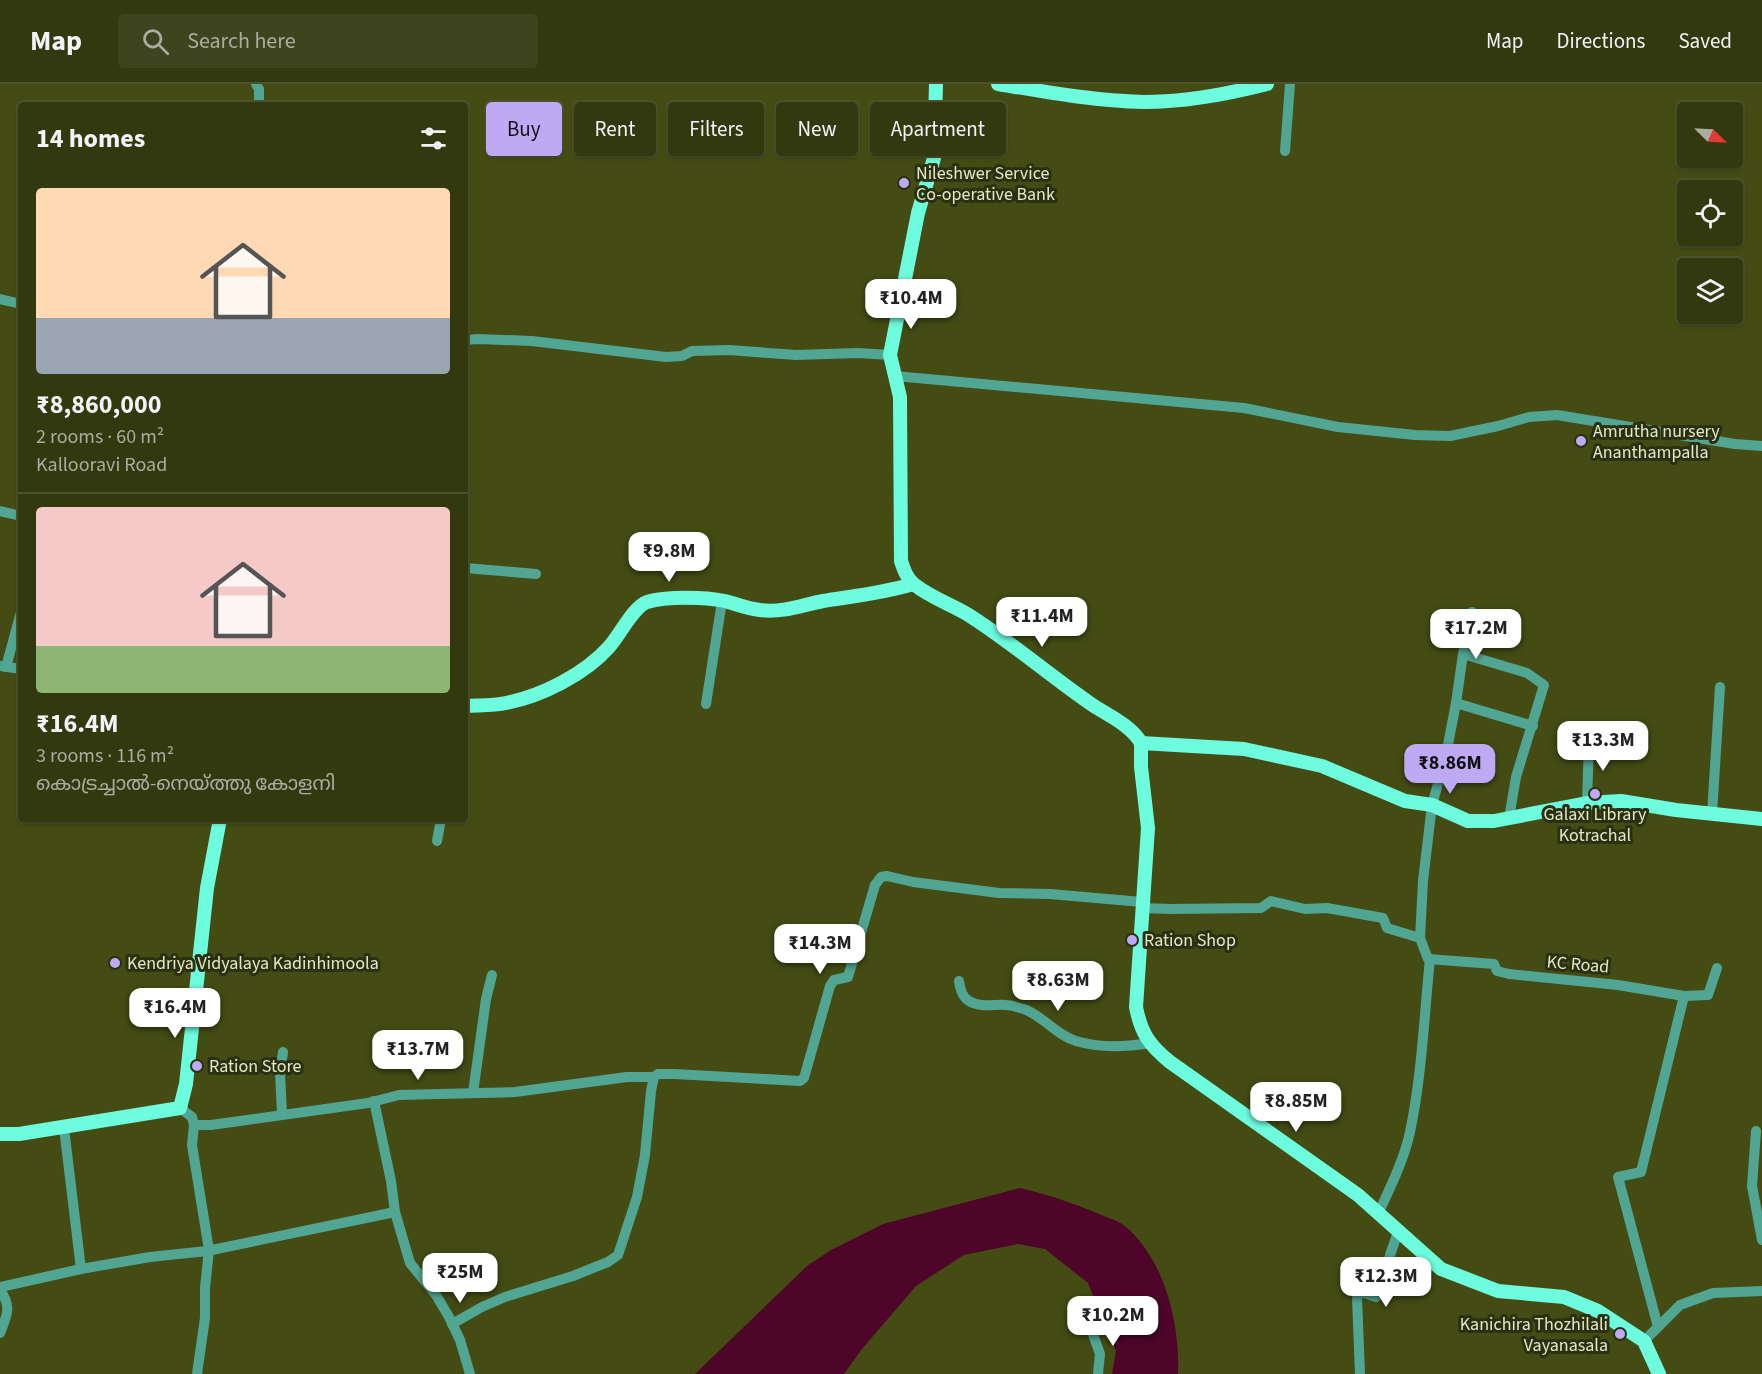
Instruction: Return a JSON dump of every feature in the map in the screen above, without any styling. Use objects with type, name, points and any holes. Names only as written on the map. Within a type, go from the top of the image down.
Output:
[{"type":"main road","points":[[936,84],[934,158],[918,213],[890,355],[900,397],[901,561],[905,574],[913,585],[968,615],[1137,735],[1141,743],[1141,767],[1149,828],[1136,1007],[1140,1026],[1150,1043],[1170,1062],[1358,1195],[1441,1269],[1498,1291],[1564,1297],[1598,1311],[1644,1341],[1659,1374]]},
{"type":"main road","points":[[998,84],[1084,97],[1146,102],[1227,94],[1268,84]]},
{"type":"main road","points":[[468,706],[506,703],[558,685],[584,668],[608,648],[636,609],[647,602],[669,599],[722,601],[761,610],[789,610],[821,602],[889,592],[913,585]]},
{"type":"main road","points":[[1141,743],[1244,750],[1322,766],[1405,801],[1432,805],[1468,820],[1494,821],[1587,803],[1621,801],[1762,819]]},
{"type":"main road","points":[[0,1134],[64,1128],[180,1108],[186,1084],[207,888],[219,822]]},
{"type":"street","points":[[256,84],[259,89],[259,102]]},
{"type":"street","points":[[1285,151],[1290,84]]},
{"type":"street","points":[[0,299],[18,303]]},
{"type":"street","points":[[468,340],[532,341],[666,357],[682,356],[692,351],[729,350],[796,355],[858,353],[890,355]]},
{"type":"street","points":[[896,376],[1244,408],[1338,427],[1415,435],[1450,436],[1529,417],[1557,415],[1735,444],[1762,446]]},
{"type":"street","points":[[0,512],[18,515]]},
{"type":"street","points":[[468,568],[536,574]]},
{"type":"street","points":[[706,704],[722,601]]},
{"type":"street","points":[[1378,1214],[1393,1182],[1409,1135],[1421,1071],[1430,959],[1428,959],[1420,938],[1423,881],[1432,805],[1446,755],[1472,612]]},
{"type":"street","points":[[18,621],[3,667],[18,669]]},
{"type":"street","points":[[1463,654],[1527,673],[1544,685],[1516,777],[1509,818]]},
{"type":"street","points":[[1712,814],[1720,687]]},
{"type":"street","points":[[1456,703],[1533,726]]},
{"type":"street","points":[[1587,803],[1589,740]]},
{"type":"street","points":[[437,841],[440,822]]},
{"type":"street","points":[[194,1125],[210,1125],[374,1101],[399,1095],[539,1090],[627,1077],[654,1077],[658,1074],[800,1080],[804,1078],[830,986],[834,980],[848,977],[875,885],[886,876],[913,882],[999,893],[1050,894],[1170,909],[1261,908],[1271,901],[1305,909],[1327,908],[1383,918],[1387,928],[1420,938]]},
{"type":"street","name":"KC Road","points":[[1430,959],[1494,964],[1497,971],[1509,974],[1618,984],[1684,996]]},
{"type":"street","points":[[1658,1327],[1618,1177],[1641,1172],[1684,996],[1708,995],[1717,968]]},
{"type":"street","points":[[473,1093],[486,999],[492,975]]},
{"type":"street","points":[[959,981],[960,990],[970,1001],[990,1006],[1006,1005],[1036,1014],[1074,1041],[1110,1046],[1150,1043]]},
{"type":"street","points":[[282,1114],[280,1073],[283,1053]]},
{"type":"street","points":[[452,1324],[506,1297],[573,1276],[608,1262],[618,1255],[637,1197],[645,1155],[654,1077]]},
{"type":"street","points":[[374,1101],[391,1181],[395,1212],[410,1263],[436,1295],[452,1324],[460,1340],[470,1374]]},
{"type":"street","points":[[180,1108],[192,1116],[194,1125],[192,1145],[209,1250],[205,1318],[198,1374]]},
{"type":"street","points":[[64,1128],[81,1269]]},
{"type":"street","points":[[1756,1131],[1752,1186],[1762,1240]]},
{"type":"street","points":[[0,1333],[7,1315],[7,1300],[0,1288],[81,1269],[209,1250],[395,1212]]},
{"type":"street","points":[[1360,1374],[1356,1298],[1360,1292],[1376,1298],[1383,1290],[1390,1255],[1398,1232]]},
{"type":"street","points":[[1644,1341],[1680,1305],[1713,1293],[1762,1291]]},
{"type":"street","points":[[1090,1326],[1100,1354],[1098,1374]]},
{"type":"shaded area","points":[[1020,1188],[1063,1200],[1115,1220],[1139,1240],[1160,1274],[1173,1314],[1178,1374],[1112,1374],[1116,1351],[1088,1283],[1045,1249],[1018,1244],[964,1255],[916,1286],[862,1349],[844,1374],[695,1374],[807,1266],[831,1250],[883,1224]]},
{"type":"place","name":"Nileshwer Service Co-operative Bank","points":[[904,183]]},
{"type":"place","name":"Amrutha nursery Ananthampalla","points":[[1581,441]]},
{"type":"place","name":"Galaxi Library Kotrachal","points":[[1595,794]]},
{"type":"place","name":"Ration Shop","points":[[1132,940]]},
{"type":"place","name":"Kendriya Vidyalaya Kadinhimoola","points":[[115,963]]},
{"type":"place","name":"Ration Store","points":[[197,1066]]},
{"type":"place","name":"Kanichira Thozhilali Vayanasala","points":[[1620,1334]]}]
